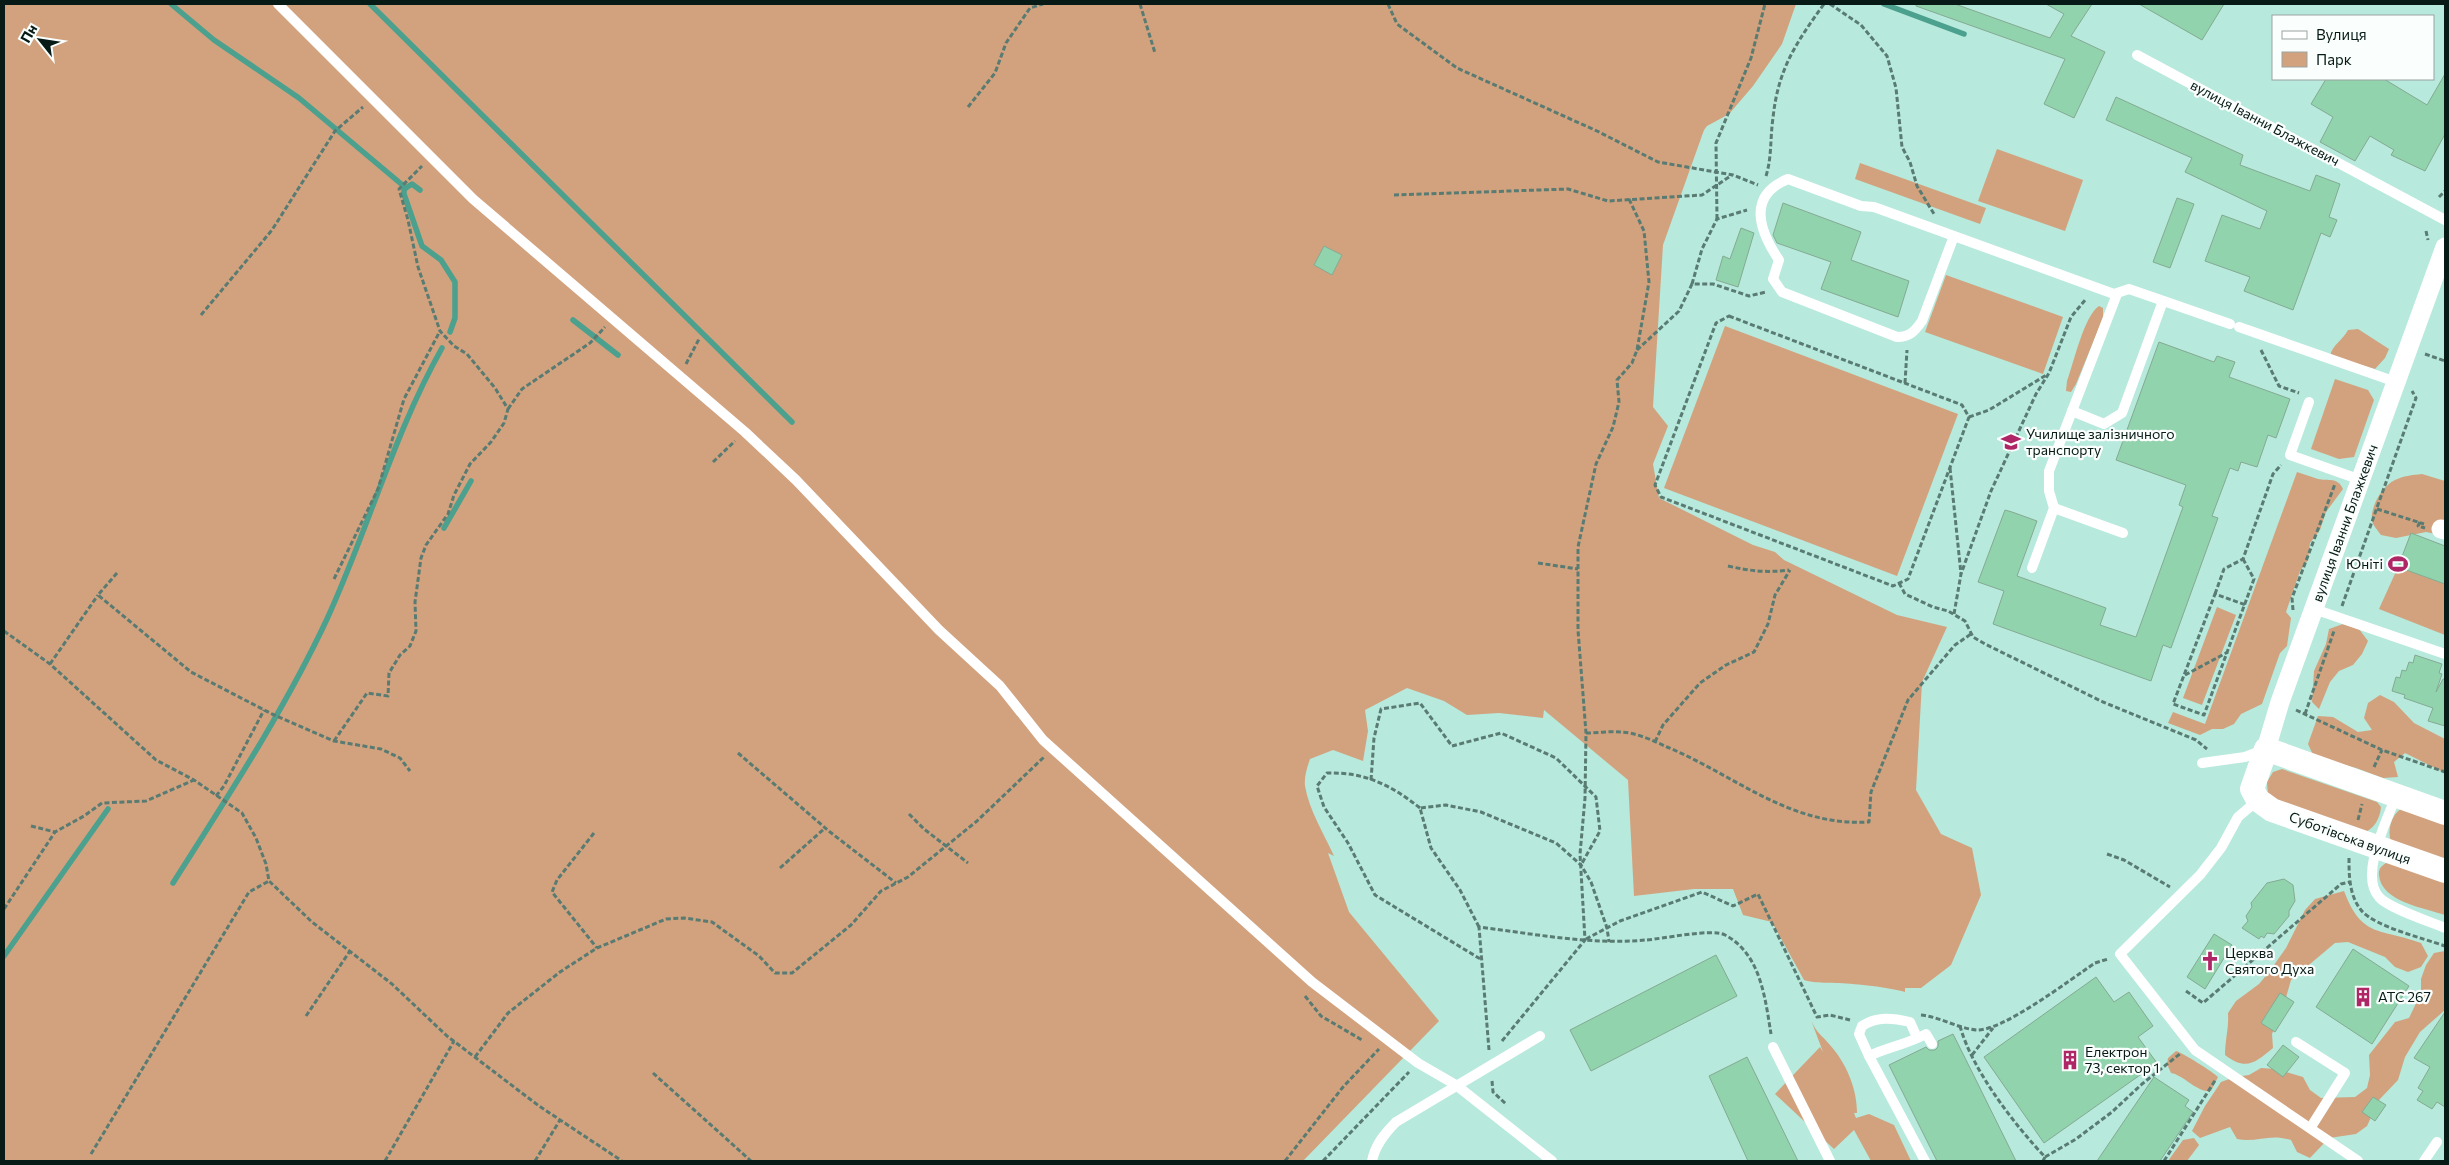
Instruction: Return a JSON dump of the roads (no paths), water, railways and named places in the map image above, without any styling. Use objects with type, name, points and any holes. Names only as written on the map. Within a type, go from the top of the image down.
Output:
[{"type":"street","name":"вулиця Іванни Блажкевич","points":[[2258,800],[2252,789],[2280,702],[2445,247]]},
{"type":"street","points":[[2266,749],[2445,813]]},
{"type":"street","name":"Суботівська вулиця","points":[[2258,800],[2272,810],[2445,871]]},
{"type":"lane","points":[[278,4],[473,199],[745,432],[796,480],[940,630],[1000,686],[1043,740],[1289,962],[1418,1063],[1456,1085],[1552,1161]]},
{"type":"lane","name":"вулиця Іванни Блажкевич","points":[[2137,55],[2445,220]]},
{"type":"lane","points":[[1950,235],[1922,321],[1916,330],[1907,337],[1897,337],[1782,292],[1773,279],[1780,260],[1767,242],[1761,226],[1761,210],[1773,189],[1788,179],[1950,235],[2096,288],[2117,294],[2129,289],[2396,382]]},
{"type":"lane","points":[[2032,568],[2054,508],[2049,491],[2049,471],[2117,294]]},
{"type":"lane","points":[[2072,411],[2104,424],[2122,413],[2163,301]]},
{"type":"lane","points":[[2308,402],[2290,455],[2361,480]]},
{"type":"lane","points":[[2054,508],[2123,533]]},
{"type":"lane","points":[[2314,609],[2445,654]]},
{"type":"lane","points":[[2202,763],[2245,758],[2266,749]]},
{"type":"lane","points":[[2396,796],[2376,847],[2371,882],[2380,898],[2445,928]]},
{"type":"lane","points":[[2258,800],[2238,817],[2221,848],[2200,875],[2120,954],[2191,1044],[2358,1161]]},
{"type":"lane","points":[[1915,1033],[1910,1022],[1885,1018],[1872,1020],[1862,1026],[1860,1034],[1869,1056],[1925,1161]]},
{"type":"lane","points":[[1869,1056],[1890,1046],[1910,1043],[1926,1034],[1932,1044]]},
{"type":"lane","points":[[1372,1161],[1374,1153],[1384,1135],[1396,1122],[1540,1036]]},
{"type":"lane","points":[[2296,1042],[2345,1073],[2311,1128]]},
{"type":"lane","points":[[1773,1047],[1830,1161]]},
{"type":"lane","points":[[2424,1161],[2437,1142]]},
{"type":"waterway","points":[[171,4],[214,40],[299,98],[406,188]]},
{"type":"waterway","points":[[370,4],[792,422]]},
{"type":"waterway","points":[[1884,4],[1964,34]]},
{"type":"waterway","points":[[420,190],[412,184],[404,189],[404,194],[422,246],[441,260],[455,282],[455,318],[450,332]]},
{"type":"waterway","points":[[573,320],[618,355]]},
{"type":"waterway","points":[[173,883],[293,687],[342,585],[395,448],[425,380],[442,348]]},
{"type":"waterway","points":[[444,528],[471,481]]},
{"type":"waterway","points":[[4,956],[108,809]]},
{"type":"place","name":"Училище залізничного транспорту","points":[[2011,442]]},
{"type":"place","name":"Юніті","points":[[2398,564]]},
{"type":"place","name":"Церква Святого Духа","points":[[2210,961]]},
{"type":"place","name":"АТС 267","points":[[2363,997]]},
{"type":"place","name":"Електрон 73, сектор 1","points":[[2070,1060]]}]
